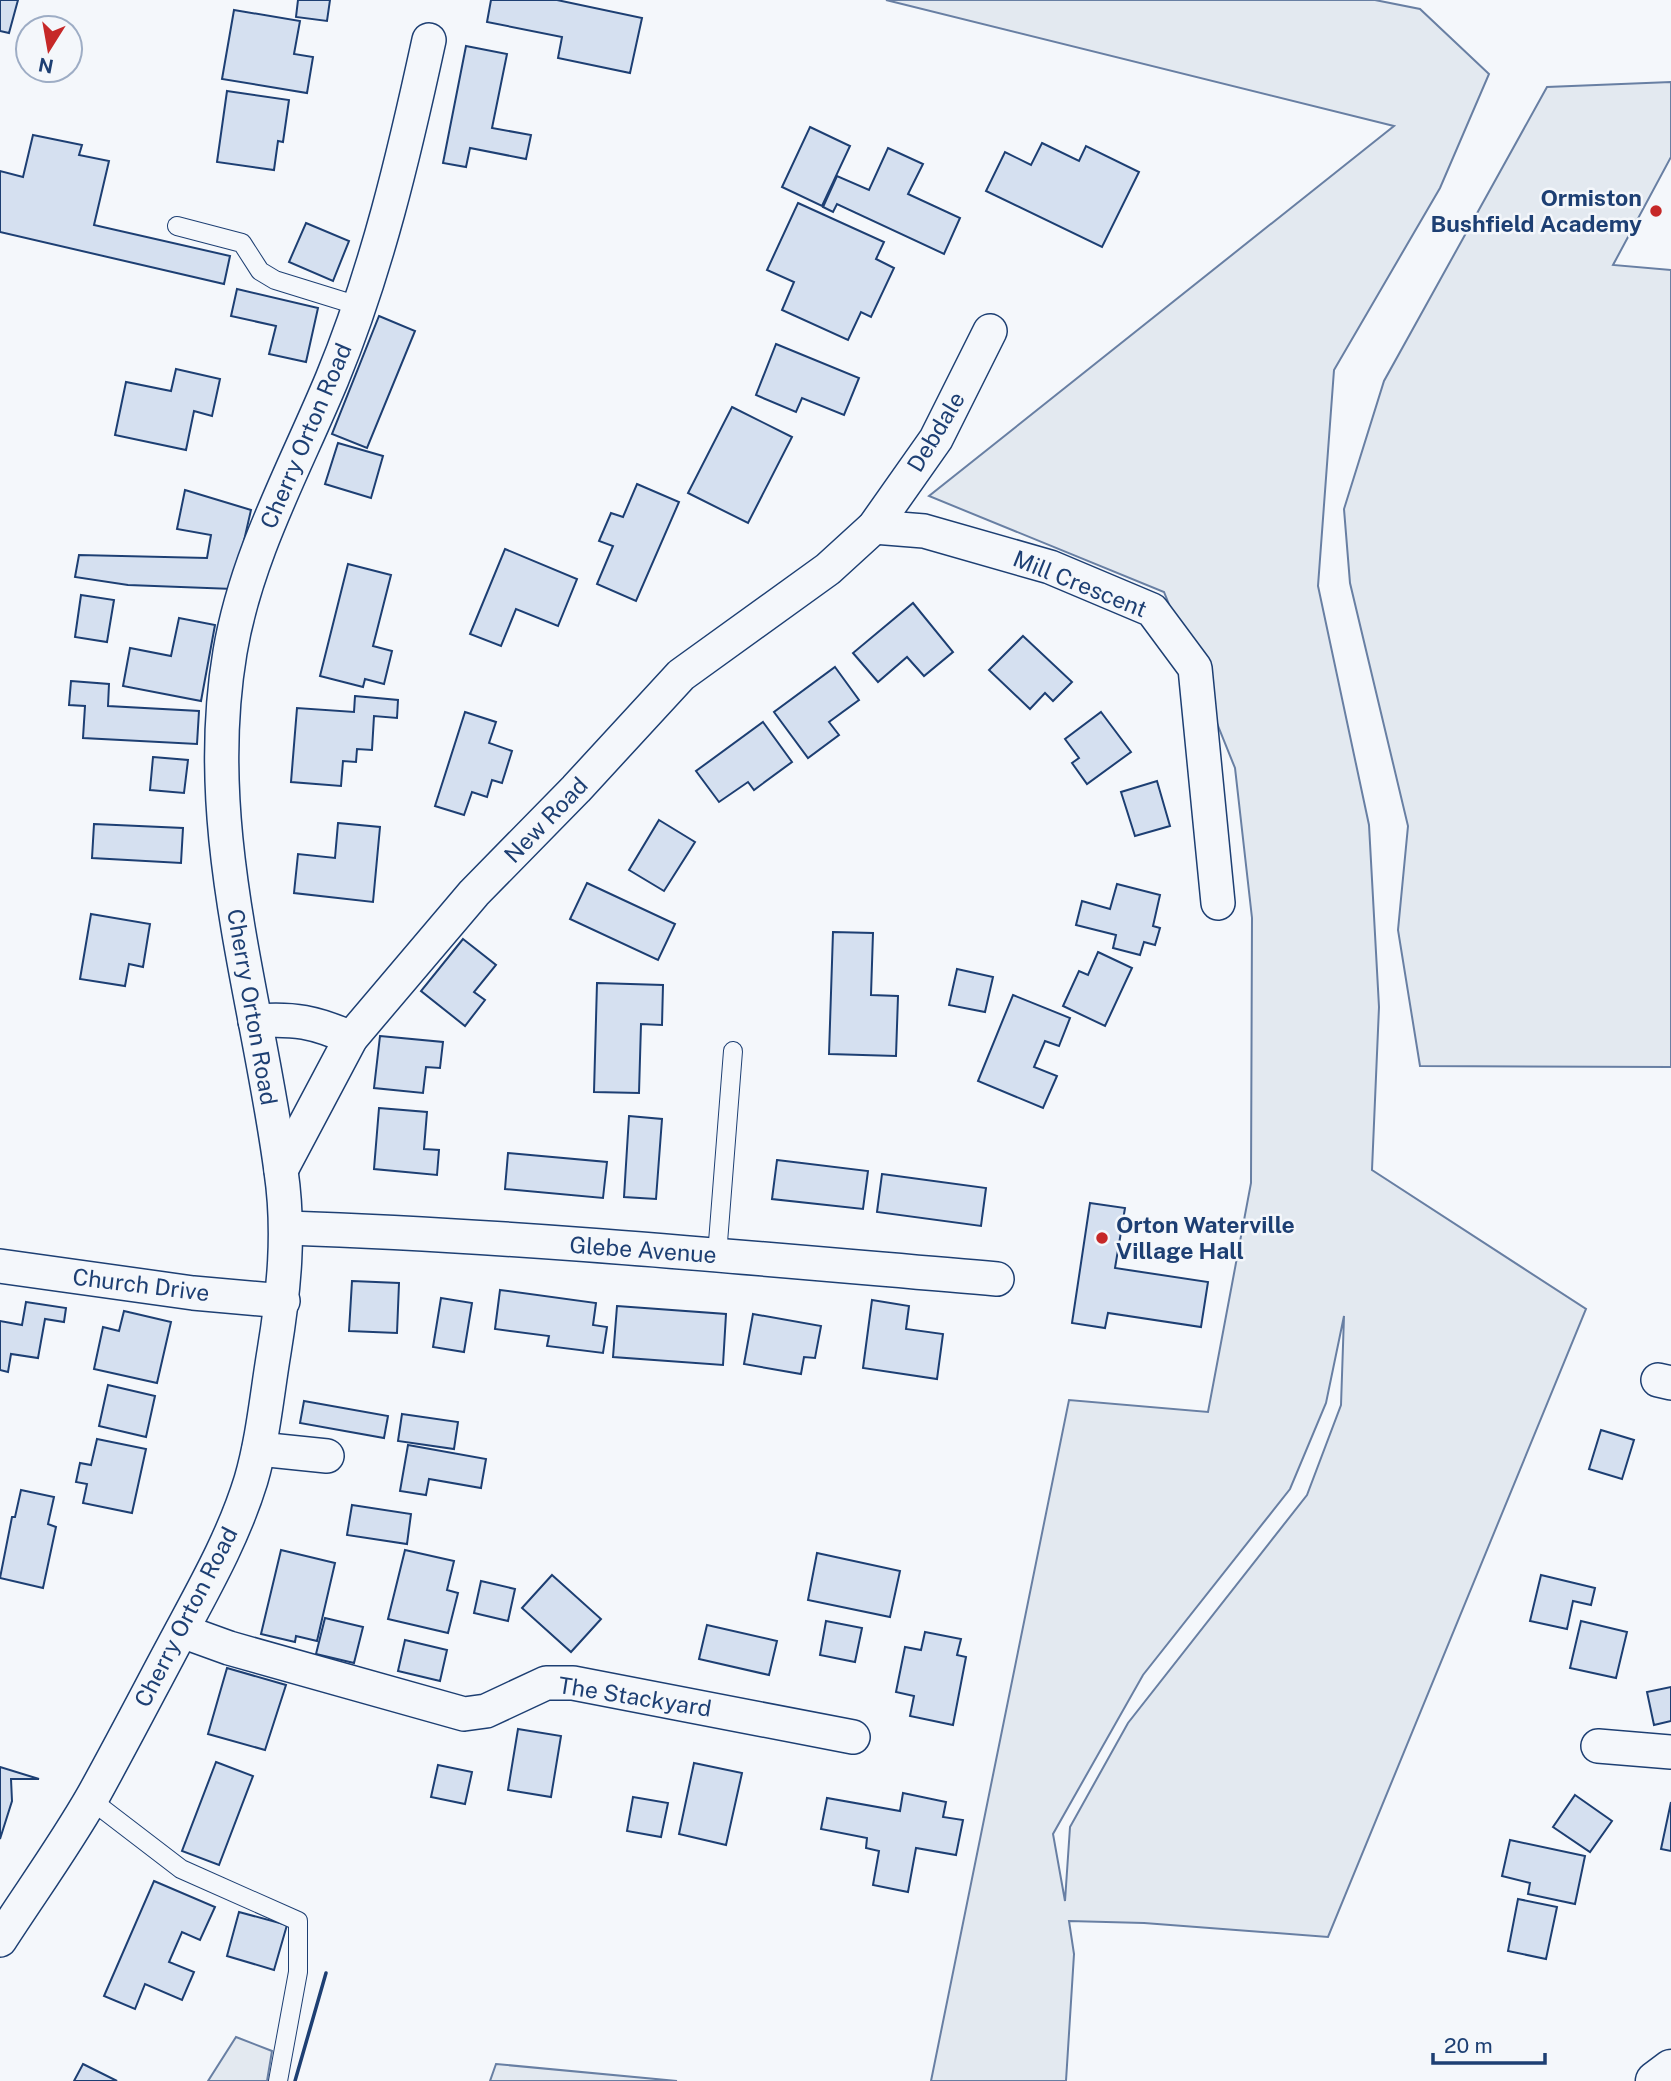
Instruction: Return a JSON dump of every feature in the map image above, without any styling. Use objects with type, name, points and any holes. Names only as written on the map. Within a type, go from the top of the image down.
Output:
[{"type":"street","name":"Cherry Orton Road","points":[[0,1940],[91,1800],[217,1565],[234,1525],[259,1449],[283,1301],[288,1228],[281,1170],[226,855],[223,718],[230,649],[247,584],[276,504],[332,378],[359,306],[400,171],[429,40]]},
{"type":"street","name":"Debdale","points":[[874,527],[936,439],[990,331]]},
{"type":"street","name":"Mill Crescent","points":[[874,527],[924,531],[1050,567],[1152,610],[1195,668],[1218,902]]},
{"type":"street","name":"New Road","points":[[281,1170],[351,1038],[474,893],[576,789],[681,675],[828,569],[874,527]]},
{"type":"street","points":[[255,1021],[291,1018],[320,1025],[351,1038]]},
{"type":"street","name":"Glebe Avenue","points":[[288,1228],[388,1232],[717,1255],[997,1279]]},
{"type":"street","name":"Church Drive","points":[[0,1266],[193,1293],[283,1301]]},
{"type":"street","points":[[259,1449],[327,1456]]},
{"type":"street","name":"The Stackyard","points":[[182,1630],[229,1648],[464,1714],[486,1711],[546,1683],[573,1683],[853,1737]]},
{"type":"street","points":[[1598,1745],[1671,1752]]},
{"type":"street","points":[[1655,2081],[1671,2068]]},
{"type":"lane","points":[[177,226],[242,243],[260,271],[275,280],[359,306]]},
{"type":"lane","points":[[717,1255],[733,1051]]},
{"type":"lane","points":[[91,1800],[181,1870],[298,1921],[298,1972],[278,2081]]},
{"type":"shaded area","points":[[886,0],[1375,0],[1420,9],[1489,74],[1440,188],[1334,370],[1318,586],[1369,825],[1379,1007],[1372,1170],[1586,1309],[1328,1937],[1144,1923],[1069,1921],[1074,1954],[1066,2081],[931,2081],[1069,1400],[1208,1412],[1251,1183],[1252,918],[1235,768],[1164,592],[929,496],[1394,126]],"holes":[[[1344,1316],[1341,1405],[1307,1495],[1128,1723],[1070,1827],[1065,1901],[1053,1834],[1143,1675],[1290,1489],[1326,1403]]]},
{"type":"shaded area","points":[[1671,82],[1671,157],[1613,265],[1671,270],[1671,1067],[1420,1066],[1398,930],[1408,826],[1350,583],[1344,509],[1384,381],[1547,87]]},
{"type":"shaded area","points":[[236,2037],[272,2051],[267,2081],[208,2081]]},
{"type":"shaded area","points":[[496,2064],[677,2081],[490,2081]]},
{"type":"building","points":[[0,0],[18,0],[9,33],[0,31]]},
{"type":"building","points":[[298,0],[330,0],[327,21],[296,17]]},
{"type":"building","points":[[491,0],[557,0],[642,18],[630,73],[558,58],[562,37],[487,22]]},
{"type":"building","points":[[234,10],[300,21],[294,54],[313,57],[307,93],[222,79]]},
{"type":"building","points":[[466,46],[507,54],[492,128],[531,135],[526,159],[470,148],[466,167],[443,163]]},
{"type":"building","points":[[227,91],[289,100],[283,142],[278,141],[274,170],[217,162]]},
{"type":"building","points":[[810,127],[850,146],[822,206],[782,187]]},
{"type":"building","points":[[33,135],[82,145],[79,155],[109,161],[94,225],[230,256],[224,284],[0,232],[0,171],[23,177]]},
{"type":"building","points":[[1042,143],[1079,161],[1086,146],[1139,172],[1102,247],[986,191],[1005,152],[1031,165]]},
{"type":"building","points":[[888,148],[923,164],[908,194],[960,218],[944,254],[837,204],[833,212],[823,207],[837,176],[869,190]]},
{"type":"building","points":[[798,203],[884,242],[876,259],[894,268],[871,317],[861,312],[848,340],[782,310],[794,282],[767,270]]},
{"type":"building","points":[[306,223],[349,241],[333,281],[289,262]]},
{"type":"building","points":[[237,289],[318,308],[306,362],[269,354],[276,326],[231,316]]},
{"type":"building","points":[[379,316],[415,331],[367,448],[332,434]]},
{"type":"building","points":[[776,344],[859,378],[844,415],[802,398],[796,412],[756,395]]},
{"type":"building","points":[[176,369],[220,379],[212,416],[194,411],[186,450],[115,435],[126,382],[171,391]]},
{"type":"building","points":[[732,407],[792,437],[748,523],[688,493]]},
{"type":"building","points":[[338,443],[383,456],[371,498],[325,484]]},
{"type":"building","points":[[637,484],[679,502],[636,601],[597,584],[613,546],[599,541],[611,513],[623,517]]},
{"type":"building","points":[[185,490],[251,510],[233,589],[128,585],[75,577],[79,555],[207,558],[211,535],[177,529]]},
{"type":"building","points":[[505,549],[577,579],[558,626],[516,609],[501,646],[470,634]]},
{"type":"building","points":[[348,564],[391,575],[373,646],[392,651],[384,684],[365,679],[363,687],[320,676]]},
{"type":"building","points":[[81,595],[114,600],[107,642],[75,637]]},
{"type":"building","points":[[913,603],[953,652],[924,676],[907,657],[878,682],[853,653]]},
{"type":"building","points":[[179,618],[215,625],[201,701],[123,686],[130,648],[171,656]]},
{"type":"building","points":[[1023,636],[1072,682],[1053,701],[1045,693],[1030,709],[989,670]]},
{"type":"building","points":[[835,667],[859,700],[829,722],[839,735],[808,758],[774,712]]},
{"type":"building","points":[[71,681],[109,684],[108,706],[199,711],[197,744],[83,738],[85,706],[69,705]]},
{"type":"building","points":[[355,696],[398,700],[397,718],[374,716],[372,750],[357,749],[356,762],[343,761],[341,786],[291,782],[297,708],[354,712]]},
{"type":"building","points":[[465,712],[496,722],[489,743],[512,751],[502,783],[492,780],[487,797],[472,792],[464,815],[435,806]]},
{"type":"building","points":[[1101,712],[1131,752],[1087,784],[1072,763],[1079,758],[1065,739]]},
{"type":"building","points":[[763,722],[792,762],[754,790],[748,782],[719,802],[696,771]]},
{"type":"building","points":[[153,757],[188,760],[184,793],[150,790]]},
{"type":"building","points":[[1157,781],[1170,826],[1135,836],[1121,792]]},
{"type":"building","points":[[659,820],[695,842],[664,891],[629,870]]},
{"type":"building","points":[[338,823],[380,827],[373,902],[294,893],[298,854],[335,858]]},
{"type":"building","points":[[94,824],[183,828],[181,863],[92,858]]},
{"type":"building","points":[[587,883],[675,924],[658,960],[570,919]]},
{"type":"building","points":[[1117,884],[1160,895],[1153,926],[1160,928],[1155,945],[1144,942],[1140,955],[1113,948],[1116,935],[1076,925],[1082,901],[1110,909]]},
{"type":"building","points":[[91,914],[150,924],[143,967],[129,964],[125,986],[80,979]]},
{"type":"building","points":[[833,932],[873,933],[871,995],[898,996],[896,1056],[829,1054]]},
{"type":"building","points":[[463,939],[496,965],[474,992],[485,1000],[465,1026],[421,991]]},
{"type":"building","points":[[1098,952],[1132,968],[1105,1026],[1063,1006],[1079,971],[1088,975]]},
{"type":"building","points":[[957,969],[993,977],[985,1012],[949,1005]]},
{"type":"building","points":[[597,983],[663,985],[662,1025],[641,1024],[639,1093],[594,1092]]},
{"type":"building","points":[[1013,995],[1070,1018],[1059,1046],[1045,1041],[1034,1067],[1057,1076],[1043,1108],[978,1081]]},
{"type":"building","points":[[380,1036],[443,1042],[440,1068],[426,1067],[423,1093],[374,1088]]},
{"type":"building","points":[[379,1108],[427,1112],[424,1149],[439,1150],[437,1175],[374,1169]]},
{"type":"building","points":[[629,1116],[662,1119],[656,1199],[624,1197]]},
{"type":"building","points":[[508,1153],[607,1162],[603,1198],[505,1189]]},
{"type":"building","points":[[777,1160],[868,1171],[863,1209],[772,1199]]},
{"type":"building","points":[[882,1174],[986,1188],[981,1226],[877,1212]]},
{"type":"building","name":"Orton Waterville Village Hall","points":[[1090,1203],[1125,1208],[1115,1268],[1208,1282],[1201,1327],[1108,1313],[1105,1328],[1072,1323]]},
{"type":"building","points":[[352,1281],[399,1283],[397,1333],[349,1331]]},
{"type":"building","points":[[500,1290],[596,1303],[593,1325],[607,1327],[603,1353],[547,1346],[549,1336],[495,1329]]},
{"type":"building","points":[[441,1298],[472,1303],[464,1352],[433,1347]]},
{"type":"building","points":[[872,1300],[909,1306],[906,1329],[943,1334],[937,1379],[863,1368]]},
{"type":"building","points":[[26,1302],[66,1308],[64,1322],[45,1319],[38,1358],[11,1354],[8,1372],[0,1370],[0,1321],[22,1325]]},
{"type":"building","points":[[617,1306],[726,1314],[723,1365],[613,1357]]},
{"type":"building","points":[[124,1311],[171,1322],[157,1383],[94,1369],[103,1327],[119,1331]]},
{"type":"building","points":[[753,1314],[821,1326],[815,1358],[804,1357],[801,1374],[744,1364]]},
{"type":"building","points":[[108,1385],[155,1396],[146,1437],[99,1426]]},
{"type":"building","points":[[304,1401],[388,1416],[384,1438],[300,1423]]},
{"type":"building","points":[[402,1414],[458,1422],[454,1449],[398,1441]]},
{"type":"building","points":[[1601,1430],[1634,1440],[1622,1479],[1589,1469]]},
{"type":"building","points":[[97,1439],[146,1449],[132,1513],[83,1503],[87,1484],[76,1482],[80,1463],[91,1465]]},
{"type":"building","points":[[408,1445],[486,1459],[481,1488],[429,1479],[426,1495],[400,1491]]},
{"type":"building","points":[[21,1490],[54,1497],[48,1524],[56,1527],[43,1588],[0,1578],[12,1517],[15,1517]]},
{"type":"building","points":[[352,1505],[411,1514],[407,1544],[347,1535]]},
{"type":"building","points":[[281,1550],[335,1563],[317,1641],[296,1636],[295,1642],[261,1634]]},
{"type":"building","points":[[405,1550],[454,1561],[447,1590],[458,1593],[448,1633],[388,1619]]},
{"type":"building","points":[[817,1553],[900,1571],[890,1617],[808,1600]]},
{"type":"building","points":[[552,1575],[601,1619],[571,1652],[522,1608]]},
{"type":"building","points":[[1541,1575],[1595,1588],[1591,1605],[1573,1601],[1567,1629],[1530,1621]]},
{"type":"building","points":[[481,1581],[515,1589],[508,1621],[474,1613]]},
{"type":"building","points":[[325,1618],[363,1627],[354,1663],[316,1654]]},
{"type":"building","points":[[826,1621],[862,1628],[855,1662],[820,1655]]},
{"type":"building","points":[[1581,1621],[1627,1632],[1616,1678],[1570,1668]]},
{"type":"building","points":[[707,1625],[777,1641],[769,1675],[699,1659]]},
{"type":"building","points":[[925,1632],[961,1639],[957,1655],[966,1657],[953,1725],[910,1716],[914,1696],[896,1692],[905,1647],[921,1650]]},
{"type":"building","points":[[405,1640],[447,1650],[440,1681],[398,1671]]},
{"type":"building","points":[[227,1668],[286,1685],[265,1750],[208,1734]]},
{"type":"building","points":[[1671,1687],[1671,1721],[1654,1725],[1647,1692]]},
{"type":"building","points":[[518,1729],[561,1736],[551,1797],[508,1790]]},
{"type":"building","points":[[216,1762],[253,1776],[219,1865],[182,1851]]},
{"type":"building","points":[[694,1763],[742,1773],[726,1845],[679,1834]]},
{"type":"building","points":[[438,1765],[472,1772],[465,1804],[431,1797]]},
{"type":"building","points":[[0,1767],[39,1779],[11,1779],[12,1801],[0,1839]]},
{"type":"building","points":[[903,1793],[946,1802],[943,1817],[963,1820],[956,1855],[916,1848],[908,1892],[873,1885],[879,1851],[866,1848],[867,1838],[821,1829],[827,1798],[900,1811]]},
{"type":"building","points":[[1575,1795],[1612,1821],[1590,1852],[1553,1827]]},
{"type":"building","points":[[633,1797],[668,1803],[661,1837],[627,1831]]},
{"type":"building","points":[[1671,1802],[1671,1851],[1661,1849]]},
{"type":"building","points":[[1510,1840],[1585,1856],[1575,1904],[1528,1894],[1530,1883],[1502,1876]]},
{"type":"building","points":[[154,1881],[215,1907],[200,1940],[182,1932],[169,1962],[194,1972],[182,2000],[145,1984],[135,2009],[104,1996]]},
{"type":"building","points":[[1518,1899],[1557,1907],[1546,1959],[1508,1951]]},
{"type":"building","points":[[239,1912],[287,1925],[274,1970],[227,1956]]},
{"type":"building","points":[[83,2064],[117,2081],[74,2081]]},
{"type":"wall","points":[[295,2081],[326,1973]]},
{"type":"place","name":"Ormiston Bushfield Academy","points":[[1656,211]]},
{"type":"place","name":"Orton Waterville Village Hall","points":[[1102,1238]]}]
